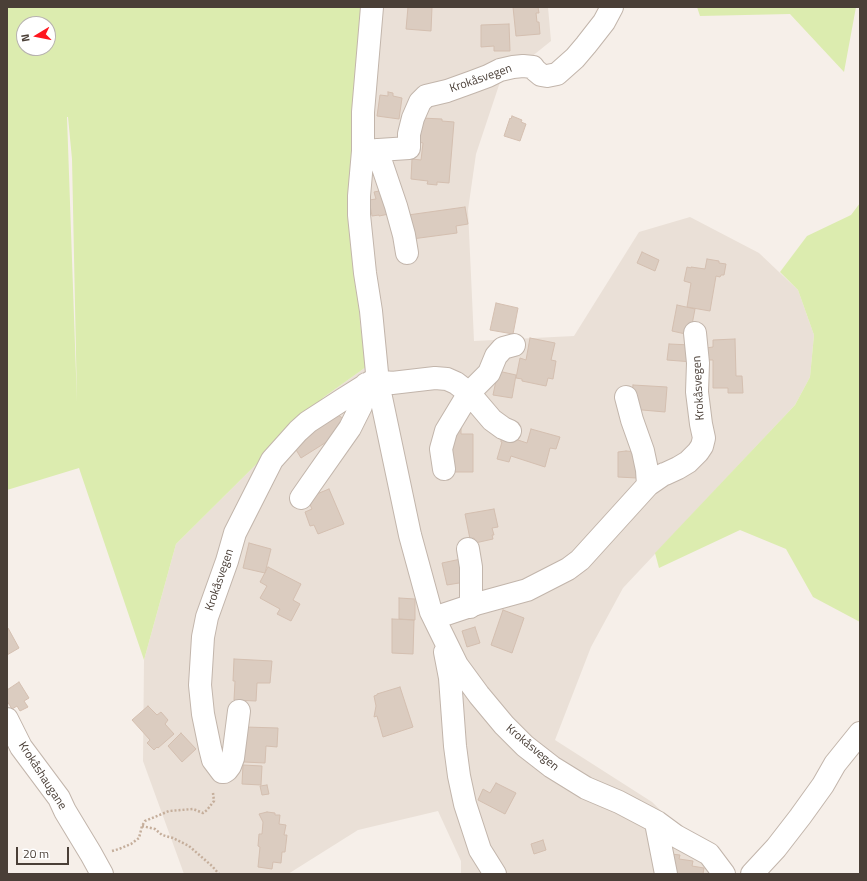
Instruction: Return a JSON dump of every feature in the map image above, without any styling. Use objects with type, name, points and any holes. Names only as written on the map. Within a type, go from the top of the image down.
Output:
[{"type":"street","name":"Krokåsvegen","points":[[372,7],[363,112],[370,151],[396,206],[407,253]]},
{"type":"street","name":"Krokåsvegen","points":[[370,151],[409,148],[409,134],[414,118],[420,102],[426,96],[472,82],[500,70],[513,67],[533,67],[541,75],[547,76],[557,74],[575,58],[586,45],[604,22],[612,7]]},
{"type":"street","name":"Krokåsvegen","points":[[370,151],[359,196],[359,215],[365,273],[371,311],[372,381]]},
{"type":"street","name":"Krokåsvegen","points":[[438,626],[476,604],[527,590],[568,569],[580,560],[648,485],[664,474],[688,462],[698,452],[702,446],[704,438],[697,392],[698,363],[695,333]]},
{"type":"street","points":[[444,469],[441,449],[446,430],[469,393],[489,373],[496,356],[503,348],[514,345]]},
{"type":"street","points":[[301,498],[350,428],[361,406],[365,393],[372,381],[392,383],[435,378],[447,379],[456,383],[469,393],[492,420],[510,431]]},
{"type":"street","name":"Krokåsvegen","points":[[372,381],[378,384],[410,535],[431,612],[457,665],[504,725],[525,746],[552,768],[586,788],[619,802],[657,822],[676,836],[709,854],[724,874]]},
{"type":"street","name":"Krokåsvegen","points":[[239,711],[233,758],[227,770],[222,772],[214,760],[210,748],[203,714],[200,684],[201,654],[207,617],[235,534],[272,460],[308,422],[372,381]]},
{"type":"street","points":[[626,396],[632,420],[643,451],[648,485]]},
{"type":"street","points":[[468,549],[471,567],[470,607]]},
{"type":"street","name":"Krokåsvegen","points":[[438,626],[450,678],[455,746],[465,804],[480,850],[495,874]]},
{"type":"street","name":"Krokåshaugane","points":[[7,719],[19,742],[59,798],[102,874]]},
{"type":"street","points":[[752,874],[776,848],[800,817],[823,785],[835,764],[860,733]]},
{"type":"street","points":[[657,822],[666,874]]},
{"type":"path","points":[[91,854],[119,849],[130,844],[139,838],[145,821],[169,811],[193,809],[203,813],[214,801],[213,793]]},
{"type":"path","points":[[142,826],[155,829],[162,836],[173,838],[188,846],[212,866],[219,874]]},
{"type":"shaded area","points":[[367,7],[548,7],[551,41],[500,82],[476,154],[468,210],[474,341],[574,336],[639,232],[690,217],[759,253],[798,290],[814,335],[810,377],[795,405],[623,588],[591,647],[555,740],[652,802],[697,846],[712,874],[461,874],[461,861],[438,811],[358,830],[288,874],[184,874],[143,761],[144,660],[176,544],[324,397],[366,367],[360,323],[356,224]]},
{"type":"green space","points":[[7,7],[367,7],[356,224],[360,323],[366,367],[324,397],[176,544],[144,660],[79,468],[7,490]],"holes":[[[67,117],[72,159],[77,402]]]},
{"type":"green space","points":[[697,7],[856,7],[844,72],[790,14],[700,16]]},
{"type":"green space","points":[[860,203],[860,622],[813,597],[786,549],[740,530],[659,568],[655,553],[795,405],[810,377],[814,335],[798,290],[780,272],[807,236],[851,215]]},
{"type":"building","points":[[408,7],[432,7],[431,31],[406,29]]},
{"type":"building","points":[[513,7],[538,7],[539,13],[536,13],[537,22],[539,22],[540,34],[516,36]]},
{"type":"building","points":[[509,24],[510,51],[494,51],[494,46],[481,47],[481,25]]},
{"type":"building","points":[[388,92],[393,93],[393,96],[402,98],[399,119],[377,116],[380,95],[388,96]]},
{"type":"building","points":[[512,116],[522,120],[521,122],[526,124],[520,141],[504,136]]},
{"type":"building","points":[[421,118],[442,119],[442,121],[454,122],[449,183],[437,182],[437,185],[427,184],[428,181],[411,179],[412,159],[421,160],[423,143],[419,142]]},
{"type":"building","points":[[389,189],[394,213],[372,216],[369,200],[376,199],[374,192]]},
{"type":"building","points":[[465,207],[468,224],[456,226],[457,233],[412,239],[408,215]]},
{"type":"building","points":[[642,252],[659,260],[655,271],[637,263]]},
{"type":"building","points":[[707,259],[726,264],[724,275],[721,275],[720,277],[716,276],[710,311],[687,307],[691,283],[684,281],[687,267],[705,269]]},
{"type":"building","points":[[496,303],[518,308],[513,334],[490,330]]},
{"type":"building","points":[[677,305],[695,309],[690,335],[672,331]]},
{"type":"building","points":[[530,338],[555,343],[551,360],[556,361],[553,379],[548,378],[546,386],[522,381],[522,379],[516,378],[520,358],[526,360]]},
{"type":"building","points":[[735,339],[736,376],[742,376],[743,393],[728,393],[728,388],[713,388],[713,360],[706,360],[706,348],[713,347],[713,340]]},
{"type":"building","points":[[669,344],[691,345],[693,362],[667,360]]},
{"type":"building","points":[[498,371],[516,375],[512,398],[493,395]]},
{"type":"building","points":[[633,385],[667,387],[665,412],[631,409]]},
{"type":"building","points":[[331,410],[348,422],[336,436],[301,458],[295,448]]},
{"type":"building","points":[[461,424],[461,434],[473,434],[473,472],[449,472],[450,434]]},
{"type":"building","points":[[531,429],[560,437],[556,449],[550,448],[545,467],[511,456],[509,462],[497,459],[502,442],[501,438],[514,442],[515,439],[527,443]]},
{"type":"building","points":[[618,452],[638,452],[637,478],[618,477]]},
{"type":"building","points":[[329,489],[344,524],[318,534],[314,525],[310,526],[305,512],[312,509],[307,498]]},
{"type":"building","points":[[494,509],[498,527],[492,528],[494,535],[492,535],[493,539],[475,543],[474,538],[470,539],[465,514]]},
{"type":"building","points":[[249,543],[271,549],[265,573],[243,568]]},
{"type":"building","points":[[461,559],[465,582],[447,585],[442,563]]},
{"type":"building","points":[[268,567],[301,584],[293,600],[300,604],[291,621],[277,614],[280,609],[260,598],[267,586],[260,582]]},
{"type":"building","points":[[399,598],[415,599],[415,620],[399,619]]},
{"type":"building","points":[[503,610],[524,618],[512,653],[491,645]]},
{"type":"building","points":[[392,619],[414,620],[413,654],[392,653]]},
{"type":"building","points":[[475,627],[480,643],[467,647],[462,631]]},
{"type":"building","points":[[7,628],[19,648],[7,655]]},
{"type":"building","points":[[234,659],[272,661],[270,683],[257,683],[256,701],[234,700]]},
{"type":"building","points":[[19,682],[29,698],[24,701],[28,707],[20,711],[17,706],[12,709],[7,701],[7,690]]},
{"type":"building","points":[[400,687],[413,727],[383,737],[377,716],[374,717],[376,706],[374,696]]},
{"type":"building","points":[[148,706],[157,715],[161,712],[168,720],[165,724],[174,734],[154,750],[147,743],[150,740],[132,720]]},
{"type":"building","points":[[245,727],[278,728],[277,747],[266,746],[265,763],[244,762]]},
{"type":"building","points":[[181,733],[196,749],[182,762],[168,746]]},
{"type":"building","points":[[243,765],[262,766],[261,785],[242,784]]},
{"type":"building","points":[[496,783],[516,793],[505,814],[478,800],[483,789],[490,793]]},
{"type":"building","points":[[267,785],[269,794],[262,795],[260,786]]},
{"type":"building","points":[[267,812],[280,815],[279,824],[286,825],[284,835],[287,835],[285,852],[282,852],[281,863],[273,862],[272,869],[258,867],[260,847],[258,846],[259,834],[262,834],[263,822],[259,814]]},
{"type":"building","points":[[543,840],[546,850],[534,854],[531,844]]},
{"type":"building","points":[[671,854],[680,855],[679,859],[693,861],[692,866],[704,868],[703,874],[675,874]]}]
